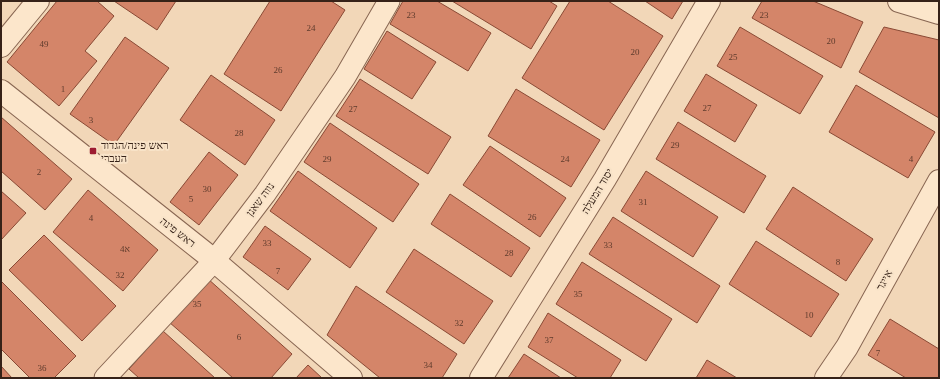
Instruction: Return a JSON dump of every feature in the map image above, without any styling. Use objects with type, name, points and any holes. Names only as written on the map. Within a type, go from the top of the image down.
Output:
[{"type":"street","points":[[1,46],[38,1]]},
{"type":"street","name":"נווה שאנן","points":[[105,378],[214,261],[265,194],[345,77],[389,1]]},
{"type":"street","name":"יסוד המעלה","points":[[481,378],[605,178],[709,1]]},
{"type":"street","points":[[900,1],[939,13]]},
{"type":"street","name":"ראש פינה","points":[[1,91],[205,253],[351,378]]},
{"type":"street","name":"אייגר","points":[[826,378],[847,347],[939,181]]},
{"type":"building","points":[[57,1],[97,1],[114,16],[85,51],[97,61],[59,106],[7,62]]},
{"type":"building","points":[[114,1],[176,1],[157,30]]},
{"type":"building","points":[[270,1],[331,1],[345,10],[281,111],[224,74]]},
{"type":"building","points":[[403,1],[437,1],[491,33],[468,71],[390,24]]},
{"type":"building","points":[[452,1],[549,1],[557,6],[531,49]]},
{"type":"building","points":[[570,1],[608,1],[663,36],[604,130],[522,78]]},
{"type":"building","points":[[645,1],[683,1],[672,19]]},
{"type":"building","points":[[762,1],[813,1],[863,22],[841,68],[752,18]]},
{"type":"building","points":[[740,27],[823,76],[800,114],[717,66]]},
{"type":"building","points":[[884,27],[939,40],[939,118],[859,72]]},
{"type":"building","points":[[387,31],[436,62],[412,99],[364,69]]},
{"type":"building","points":[[125,37],[169,68],[114,145],[70,114]]},
{"type":"building","points":[[706,74],[757,105],[735,142],[684,111]]},
{"type":"building","points":[[211,75],[275,120],[245,165],[180,120]]},
{"type":"building","points":[[360,79],[451,137],[428,174],[336,116]]},
{"type":"building","points":[[856,85],[935,132],[908,178],[829,132]]},
{"type":"building","points":[[516,89],[600,140],[571,187],[488,136]]},
{"type":"building","points":[[1,117],[72,179],[45,210],[1,171]]},
{"type":"building","points":[[678,122],[766,176],[744,213],[656,159]]},
{"type":"building","points":[[330,123],[419,184],[393,222],[304,162]]},
{"type":"building","points":[[490,146],[566,198],[540,237],[463,185]]},
{"type":"building","points":[[209,152],[238,175],[199,225],[170,202]]},
{"type":"building","points":[[298,171],[377,228],[350,268],[270,211]]},
{"type":"building","points":[[646,171],[718,217],[693,257],[621,211]]},
{"type":"building","points":[[793,187],[873,239],[846,281],[766,229]]},
{"type":"building","points":[[88,190],[158,250],[123,291],[53,232]]},
{"type":"building","points":[[1,191],[26,213],[1,240]]},
{"type":"building","points":[[450,194],[530,248],[511,277],[431,224]]},
{"type":"building","points":[[613,217],[720,286],[697,323],[589,254]]},
{"type":"building","points":[[265,226],[311,259],[288,290],[243,257]]},
{"type":"building","points":[[44,235],[116,306],[82,341],[9,270]]},
{"type":"building","points":[[756,241],[839,294],[811,337],[729,284]]},
{"type":"building","points":[[414,249],[493,301],[464,344],[386,292]]},
{"type":"building","points":[[582,262],[672,319],[646,361],[556,304]]},
{"type":"building","points":[[207,278],[292,354],[271,378],[233,378],[169,322]]},
{"type":"building","points":[[1,281],[76,356],[54,378],[30,378],[1,349]]},
{"type":"building","points":[[356,286],[457,354],[442,378],[380,378],[327,335]]},
{"type":"building","points":[[548,313],[621,360],[610,378],[578,378],[528,347]]},
{"type":"building","points":[[890,319],[939,349],[939,378],[906,378],[868,355]]},
{"type":"building","points":[[163,331],[215,378],[139,378],[129,369]]},
{"type":"building","points":[[524,354],[561,378],[508,378]]},
{"type":"building","points":[[707,360],[737,378],[696,378]]},
{"type":"building","points":[[308,365],[322,378],[296,378]]},
{"type":"building","points":[[1,366],[12,378],[1,378]]},
{"type":"place","name":"ראש פינה/הגדוד העברי","points":[[93,151]]}]
